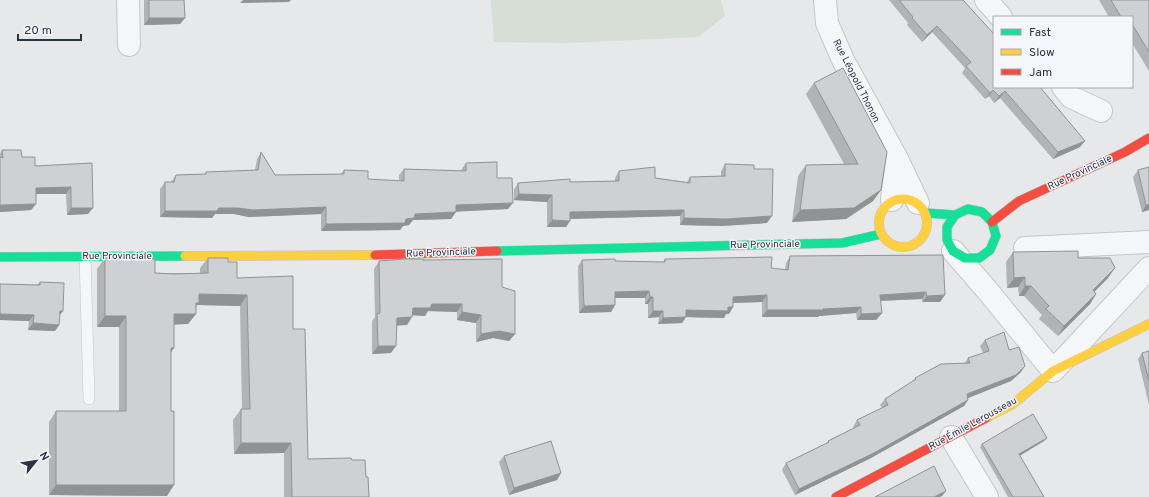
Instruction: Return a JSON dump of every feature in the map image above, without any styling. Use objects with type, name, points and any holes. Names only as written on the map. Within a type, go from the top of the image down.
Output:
[{"type":"main road","name":"Rue Provinciale","points":[[992,222],[1019,201],[1125,152],[1149,138]]},
{"type":"main road","points":[[922,208],[928,227],[922,239],[912,246],[900,247],[889,243],[881,234],[878,221],[882,209],[892,200],[905,198],[922,208],[955,215],[968,210],[982,212],[992,222],[996,236],[990,250],[979,258],[965,258],[944,243],[922,239]]},
{"type":"main road","points":[[944,243],[947,227],[955,215]]},
{"type":"main road","name":"Rue Provinciale","points":[[0,256],[363,255],[563,249],[842,244],[881,234]]},
{"type":"main road","name":"Rue Émile Lerousseau","points":[[836,497],[1013,404],[1053,371],[1149,324]]},
{"type":"street","points":[[128,0],[129,45]]},
{"type":"street","name":"Rue Léopold Thonon","points":[[825,0],[827,23],[843,60],[922,208]]},
{"type":"street","points":[[986,0],[1000,16]]},
{"type":"street","points":[[1063,88],[1071,97],[1101,111]]},
{"type":"street","points":[[892,200],[897,159]]},
{"type":"street","points":[[1025,248],[1149,242]]},
{"type":"street","points":[[944,243],[988,290],[1053,371],[1149,268]]},
{"type":"street","points":[[988,290],[990,250]]},
{"type":"street","points":[[951,437],[987,497]]},
{"type":"lane","points":[[85,256],[89,399]]},
{"type":"shaded area","points":[[491,0],[721,0],[725,16],[698,37],[568,43],[494,42]]},
{"type":"building","points":[[149,0],[184,0],[185,18],[149,18]]},
{"type":"building","points":[[899,0],[963,0],[993,33],[993,88],[1041,88],[1085,141],[1058,152],[1005,91],[999,96],[993,90],[990,93],[966,66],[971,62],[937,26],[927,35],[912,18],[913,17]]},
{"type":"building","points":[[1111,0],[1149,0],[1149,52],[1133,26],[1133,16],[1120,16]]},
{"type":"building","points":[[843,68],[887,152],[881,190],[854,208],[800,210],[806,165],[858,164],[814,83]]},
{"type":"building","points":[[2,150],[21,150],[22,157],[35,157],[35,166],[92,163],[93,208],[71,208],[71,187],[36,188],[36,204],[0,205],[0,157],[3,158]]},
{"type":"building","points":[[261,152],[275,175],[344,174],[344,170],[368,171],[368,179],[404,181],[404,169],[466,171],[466,163],[497,162],[497,178],[512,178],[513,203],[456,205],[456,212],[415,214],[414,218],[406,219],[405,223],[326,224],[326,207],[253,210],[219,208],[217,211],[165,211],[165,182],[174,182],[176,175],[258,170]]},
{"type":"building","points":[[725,164],[754,165],[754,169],[773,169],[772,216],[726,219],[684,218],[684,210],[570,212],[570,221],[552,220],[552,195],[519,194],[518,183],[570,179],[570,182],[619,181],[619,171],[655,167],[655,178],[690,183],[690,177],[725,176]]},
{"type":"building","points":[[1149,167],[1149,205],[1146,205],[1138,170]]},
{"type":"building","points":[[1078,251],[1078,258],[1110,258],[1115,268],[1093,290],[1096,294],[1064,326],[1046,309],[1049,306],[1031,286],[1025,286],[1025,277],[1014,278],[1013,252]]},
{"type":"building","points":[[943,255],[945,295],[927,296],[926,292],[880,295],[882,313],[861,314],[861,307],[823,310],[767,310],[767,295],[733,297],[733,307],[728,307],[728,311],[686,310],[686,317],[663,318],[663,311],[653,311],[653,297],[650,297],[649,291],[615,292],[615,305],[584,306],[582,260],[615,259],[615,261],[665,262],[665,259],[772,257],[771,268],[788,270],[790,256]]},
{"type":"building","points":[[105,258],[155,259],[155,273],[174,274],[208,273],[208,258],[228,258],[228,262],[237,262],[237,278],[293,276],[293,329],[305,329],[308,459],[351,458],[352,460],[365,460],[369,497],[292,497],[291,443],[241,443],[241,409],[250,409],[247,295],[199,294],[199,303],[196,303],[196,314],[174,314],[174,348],[171,348],[171,411],[174,411],[174,485],[56,485],[56,411],[126,411],[126,316],[105,316]]},
{"type":"building","points":[[404,259],[502,259],[502,287],[515,291],[515,334],[499,331],[481,334],[481,315],[462,312],[462,304],[432,304],[430,308],[413,308],[412,317],[397,318],[396,346],[378,346],[377,314],[380,313],[379,261]]},
{"type":"building","points":[[40,282],[64,283],[63,311],[60,311],[59,325],[33,323],[34,315],[0,314],[0,284],[40,285]]},
{"type":"building","points":[[1004,332],[1009,350],[1019,347],[1025,366],[1016,375],[967,394],[968,400],[874,453],[799,489],[786,463],[860,425],[857,420],[888,405],[885,399],[916,379],[915,378],[941,364],[970,363],[968,358],[989,351],[985,340]]},
{"type":"building","points":[[1149,351],[1149,381],[1142,353]]},
{"type":"building","points":[[1033,414],[1047,438],[1019,454],[1044,497],[1013,497],[982,444]]},
{"type":"building","points":[[551,441],[561,473],[514,488],[504,456]]},
{"type":"building","points":[[934,466],[946,491],[934,497],[875,497]]},
{"type":"traffic: fast","points":[[926,213],[955,215],[968,209],[982,212],[992,222],[996,236],[990,250],[979,258],[965,258],[953,251],[947,240],[947,227],[955,215]]},
{"type":"traffic: fast","points":[[497,251],[842,243],[881,234]]},
{"type":"traffic: fast","points":[[0,257],[185,256]]},
{"type":"traffic: slow","points":[[898,199],[908,199],[917,203],[923,209],[927,218],[927,223],[927,228],[923,237],[917,243],[908,247],[898,247],[889,243],[883,237],[879,228],[879,218],[883,209],[889,203],[898,199]]},
{"type":"traffic: slow","points":[[185,256],[375,255]]},
{"type":"traffic: slow","points":[[986,418],[1013,404],[1053,371],[1149,324]]},
{"type":"traffic: jam","points":[[992,222],[1019,201],[1125,152],[1149,138]]},
{"type":"traffic: jam","points":[[375,255],[497,251]]},
{"type":"traffic: jam","points":[[836,497],[986,418]]}]
